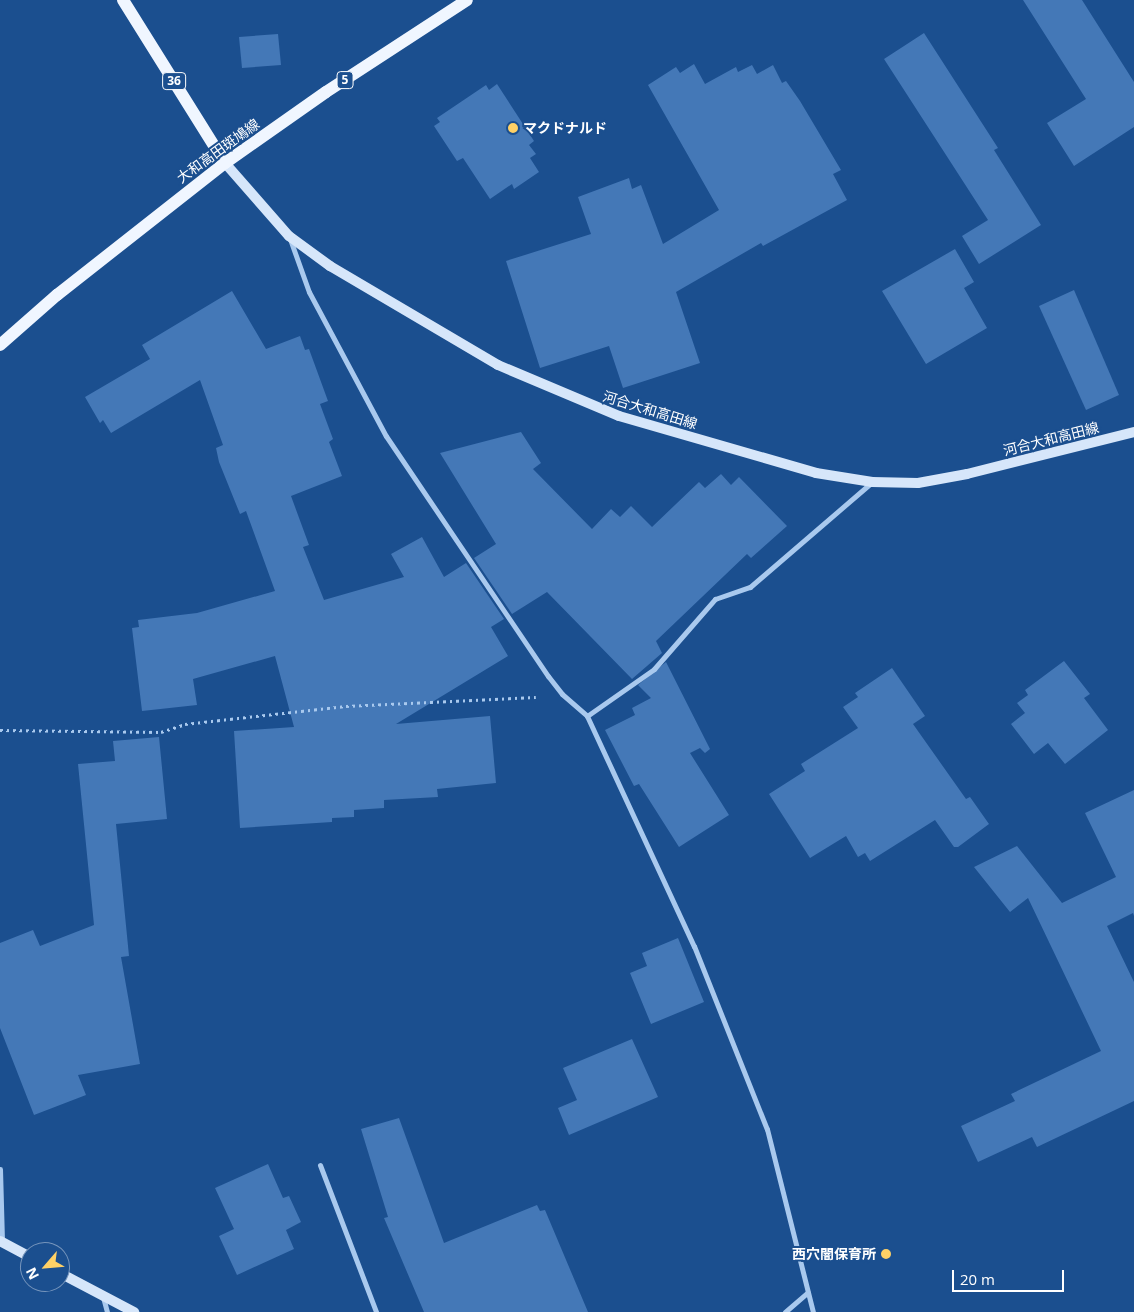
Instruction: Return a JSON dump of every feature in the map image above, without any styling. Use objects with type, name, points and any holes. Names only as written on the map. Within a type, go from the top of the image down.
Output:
[{"type":"main road","name":"36","points":[[123,0],[225,163]]},
{"type":"main road","name":"大和高田斑鳩線","points":[[0,345],[57,294],[225,163],[326,92],[467,0]]},
{"type":"main road","name":"河合大和高田線","points":[[225,163],[289,236],[330,266],[498,365],[566,396],[619,416],[816,473],[872,482],[918,483],[967,474],[1134,432]]},
{"type":"main road","points":[[1,1241],[20,1251]]},
{"type":"main road","points":[[70,1278],[134,1312]]},
{"type":"street","points":[[289,236],[309,292],[386,436],[469,563],[562,694],[586,716],[694,946],[767,1129],[813,1312]]},
{"type":"street","points":[[586,716],[654,669],[715,599],[750,587],[872,482]]},
{"type":"street","points":[[320,1165],[376,1312]]},
{"type":"street","points":[[0,1169],[1,1241]]},
{"type":"street","points":[[785,1312],[808,1292]]},
{"type":"street","points":[[103,1296],[107,1312]]},
{"type":"path","points":[[0,730],[161,732],[185,724],[346,706],[562,694]]},
{"type":"building","points":[[1023,0],[1082,0],[1134,82],[1134,127],[1074,166],[1047,123],[1086,99]]},
{"type":"building","points":[[924,33],[998,148],[994,150],[1041,225],[979,264],[962,236],[988,220],[884,59]]},
{"type":"building","points":[[278,34],[281,65],[242,68],[239,37]]},
{"type":"building","points":[[694,64],[705,84],[736,67],[738,72],[752,65],[757,74],[773,65],[782,83],[786,81],[800,101],[841,170],[833,174],[847,200],[763,246],[761,243],[676,292],[700,363],[623,388],[609,346],[540,368],[506,261],[591,234],[578,197],[629,178],[632,189],[641,185],[663,244],[719,210],[648,85],[676,67],[680,73]]},
{"type":"building","points":[[497,84],[534,141],[529,145],[536,154],[530,158],[539,172],[514,189],[512,184],[490,199],[463,158],[457,161],[434,126],[440,122],[437,118],[486,85],[489,90]]},
{"type":"building","points":[[955,249],[974,282],[964,288],[987,328],[926,364],[882,291]]},
{"type":"building","points":[[1074,290],[1119,395],[1086,410],[1039,306]]},
{"type":"building","points":[[232,291],[266,349],[300,336],[305,350],[309,349],[328,401],[320,404],[333,439],[329,442],[342,476],[291,496],[309,545],[303,547],[324,600],[404,577],[391,554],[422,537],[444,577],[466,563],[504,619],[491,627],[508,656],[396,724],[490,716],[496,783],[437,789],[438,797],[384,800],[384,808],[354,810],[354,817],[332,818],[332,822],[240,828],[234,731],[294,727],[275,656],[193,679],[197,705],[142,711],[132,628],[139,627],[138,620],[197,613],[275,591],[246,511],[240,514],[219,462],[216,448],[223,445],[200,380],[111,433],[103,420],[100,423],[85,397],[150,359],[142,345]]},
{"type":"building","points":[[521,432],[541,463],[533,469],[592,529],[611,509],[620,517],[631,506],[652,527],[699,482],[705,488],[721,474],[731,485],[739,477],[787,526],[751,558],[747,554],[656,641],[662,653],[632,679],[547,592],[512,614],[474,558],[496,544],[440,453]]},
{"type":"building","points":[[1064,661],[1090,694],[1084,698],[1108,730],[1065,764],[1048,743],[1034,754],[1011,724],[1025,713],[1017,703],[1028,695],[1025,690]]},
{"type":"building","points":[[666,662],[710,749],[705,753],[700,748],[690,753],[729,815],[679,847],[639,784],[634,786],[605,730],[635,715],[632,708],[651,698],[638,685]]},
{"type":"building","points":[[892,668],[925,716],[913,724],[966,799],[970,797],[989,824],[958,847],[954,847],[935,820],[870,861],[865,853],[858,857],[846,836],[810,858],[769,794],[805,771],[801,764],[858,728],[843,707],[858,697],[855,693]]},
{"type":"building","points":[[159,737],[167,819],[116,824],[129,956],[121,957],[140,1064],[78,1075],[86,1095],[34,1115],[0,1028],[0,943],[33,930],[40,946],[94,925],[78,764],[115,761],[113,741]]},
{"type":"building","points":[[1134,790],[1134,916],[1133,913],[1107,926],[1134,982],[1134,1101],[1037,1147],[1032,1137],[978,1162],[961,1126],[1015,1101],[1011,1094],[1101,1051],[1028,898],[1010,912],[974,867],[1017,846],[1062,903],[1116,877],[1085,813]]},
{"type":"building","points":[[678,938],[704,1002],[651,1024],[630,973],[647,966],[642,953]]},
{"type":"building","points":[[632,1039],[658,1097],[569,1135],[558,1108],[577,1100],[563,1068]]},
{"type":"building","points":[[399,1118],[444,1243],[537,1205],[540,1211],[545,1210],[588,1312],[424,1312],[384,1218],[388,1217],[361,1129]]},
{"type":"building","points":[[268,1164],[283,1198],[289,1196],[301,1222],[286,1230],[294,1249],[237,1275],[219,1236],[234,1229],[215,1188]]},
{"type":"place","name":"マクドナルド","points":[[513,128]]},
{"type":"place","name":"西穴闇保育所","points":[[886,1254]]}]
